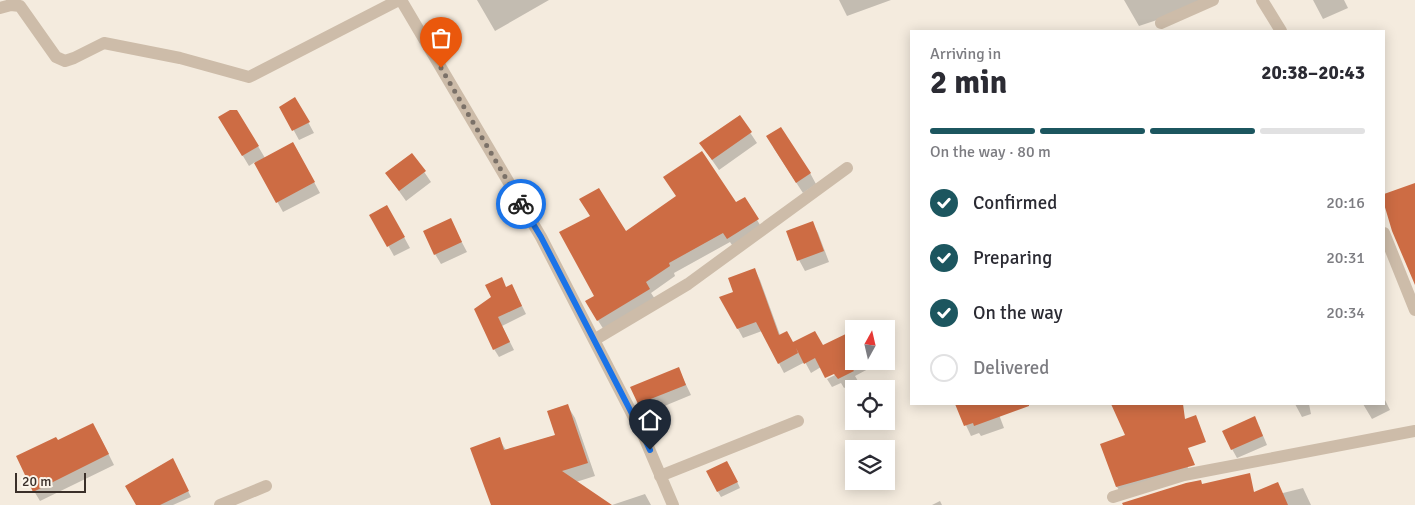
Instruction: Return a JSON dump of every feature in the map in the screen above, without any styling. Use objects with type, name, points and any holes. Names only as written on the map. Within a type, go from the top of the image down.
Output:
[{"type":"street","points":[[0,8],[11,5],[20,6],[56,57],[64,61],[104,44],[180,58],[249,76],[400,0],[541,237],[644,437],[673,505]]},
{"type":"street","points":[[1161,23],[1212,0]]},
{"type":"street","points":[[1262,0],[1280,30]]},
{"type":"street","points":[[594,340],[688,284],[847,168]]},
{"type":"street","points":[[1385,235],[1415,310]]},
{"type":"street","points":[[660,476],[798,421]]},
{"type":"street","points":[[1113,497],[1184,474],[1415,431]]},
{"type":"street","points":[[220,505],[266,486]]},
{"type":"building","points":[[295,97],[310,122],[292,131],[279,107]]},
{"type":"building","points":[[230,110],[237,110],[259,146],[242,156],[218,117]]},
{"type":"building","points":[[740,115],[752,132],[712,160],[699,143]]},
{"type":"building","points":[[781,127],[811,173],[796,183],[766,136]]},
{"type":"building","points":[[293,142],[315,182],[276,203],[254,163]]},
{"type":"building","points":[[702,151],[736,202],[745,197],[759,219],[727,239],[723,233],[669,263],[670,266],[646,282],[650,289],[597,321],[585,301],[594,296],[559,232],[590,216],[579,199],[599,188],[626,231],[676,196],[663,177]]},
{"type":"building","points":[[412,153],[426,171],[399,191],[385,173]]},
{"type":"building","points":[[1415,183],[1415,285],[1392,231],[1385,207],[1385,194]]},
{"type":"building","points":[[387,205],[405,237],[387,247],[369,215]]},
{"type":"building","points":[[451,218],[462,242],[434,255],[423,231]]},
{"type":"building","points":[[813,221],[824,251],[797,261],[786,231]]},
{"type":"building","points":[[755,268],[779,335],[787,331],[793,342],[815,331],[823,345],[845,334],[845,370],[854,371],[838,379],[834,374],[825,378],[815,358],[804,364],[796,348],[798,353],[778,364],[756,322],[737,329],[719,297],[733,292],[728,278]]},
{"type":"building","points":[[502,277],[506,287],[512,284],[522,306],[498,317],[510,342],[493,350],[474,309],[491,297],[485,285]]},
{"type":"building","points":[[679,367],[686,385],[638,404],[630,387]]},
{"type":"building","points":[[568,404],[588,463],[562,471],[612,505],[491,505],[470,448],[500,437],[504,450],[555,435],[547,411]]},
{"type":"building","points":[[955,405],[1029,405],[974,426],[973,423],[964,426]]},
{"type":"building","points":[[1111,405],[1183,405],[1185,419],[1196,415],[1206,442],[1188,448],[1195,465],[1116,487],[1100,444],[1125,435]]},
{"type":"building","points":[[1255,416],[1263,436],[1231,450],[1222,431]]},
{"type":"building","points":[[93,423],[109,454],[33,492],[16,456],[56,437],[58,440]]},
{"type":"building","points":[[173,458],[189,491],[160,505],[136,505],[125,486]]},
{"type":"building","points":[[727,461],[738,482],[717,492],[706,471]]},
{"type":"building","points":[[1250,473],[1254,492],[1278,482],[1288,505],[1123,505],[1122,503],[1186,483],[1201,480],[1202,484]]},
{"type":"way so far","points":[[441,68],[521,204]]},
{"type":"route","points":[[521,204],[550,254],[650,450]]}]
